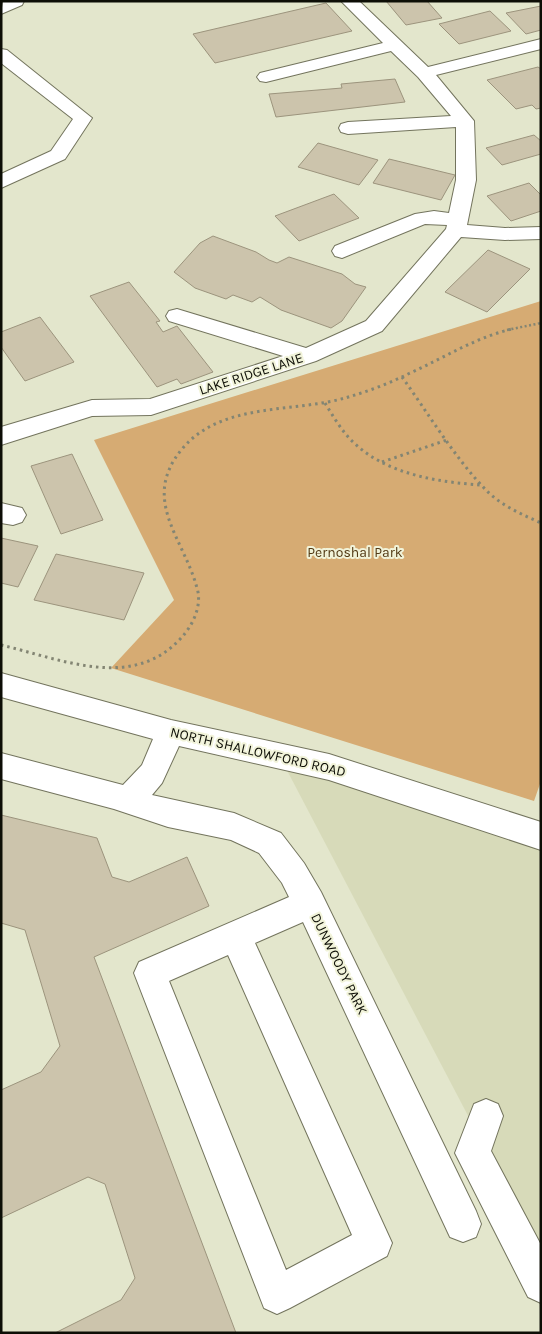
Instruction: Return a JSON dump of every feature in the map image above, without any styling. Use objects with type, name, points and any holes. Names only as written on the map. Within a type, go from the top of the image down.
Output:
[{"type":"street","points":[[349,1],[424,72],[465,120]]},
{"type":"street","points":[[424,72],[541,44]]},
{"type":"street","points":[[266,78],[396,45]]},
{"type":"street","points":[[1,54],[83,118],[58,155],[1,182]]},
{"type":"street","points":[[348,128],[465,120]]},
{"type":"street","name":"LAKE RIDGE LANE","points":[[1,436],[92,408],[151,407],[308,356],[374,326],[457,225],[466,180],[465,120]]},
{"type":"street","points":[[342,251],[422,218],[434,216],[457,225],[505,234],[541,233]]},
{"type":"street","points":[[177,316],[308,356]]},
{"type":"street","name":"NORTH SHALLOWFORD ROAD","points":[[1,684],[171,732],[329,767],[541,836]]},
{"type":"street","points":[[128,801],[152,774],[171,732]]},
{"type":"street","name":"DUNWOODY PARK","points":[[1,766],[168,813],[234,827],[270,843],[293,873],[310,903],[463,1224]]},
{"type":"street","points":[[236,936],[374,1243],[276,1295],[150,973],[310,903]]},
{"type":"street","points":[[486,1116],[473,1153],[541,1284]]},
{"type":"path","points":[[1,645],[93,666],[126,668],[150,661],[176,644],[192,625],[199,596],[191,570],[171,530],[162,502],[166,473],[183,448],[203,430],[235,416],[325,402],[375,388],[402,377],[470,342],[541,323]]},
{"type":"path","points":[[402,377],[482,485],[500,502],[516,512],[541,523]]},
{"type":"path","points":[[325,402],[344,433],[357,447],[382,462],[437,480],[482,485]]},
{"type":"path","points":[[382,462],[447,440]]},
{"type":"shaded area","points":[[280,757],[541,840],[541,1255]]},
{"type":"green space","name":"Pernoshal Park","points":[[541,301],[541,781],[534,801],[111,668],[174,600],[94,440]]},
{"type":"building","points":[[386,1],[427,1],[442,18],[406,25]]},
{"type":"building","points":[[326,3],[352,31],[215,63],[193,34]]},
{"type":"building","points":[[541,6],[541,30],[526,34],[506,13]]},
{"type":"building","points":[[490,11],[511,31],[459,44],[439,24]]},
{"type":"building","points":[[538,67],[541,69],[541,108],[536,109],[532,105],[516,109],[487,80]]},
{"type":"building","points":[[395,79],[405,102],[276,117],[269,94],[342,88],[341,84]]},
{"type":"building","points":[[534,135],[541,141],[541,154],[502,165],[486,148]]},
{"type":"building","points":[[318,143],[378,160],[359,185],[298,167]]},
{"type":"building","points":[[389,159],[455,175],[441,200],[373,183]]},
{"type":"building","points":[[529,183],[541,195],[541,211],[511,221],[487,196]]},
{"type":"building","points":[[334,194],[359,218],[299,241],[275,216]]},
{"type":"building","points":[[213,236],[256,252],[277,263],[289,257],[342,274],[355,284],[366,287],[342,321],[331,328],[281,310],[260,297],[252,302],[233,295],[226,299],[195,288],[174,272],[200,243]]},
{"type":"building","points":[[488,250],[530,269],[487,312],[445,292]]},
{"type":"building","points":[[129,282],[160,321],[156,322],[163,332],[177,326],[213,372],[181,384],[177,379],[157,387],[90,296]]},
{"type":"building","points":[[40,317],[74,362],[25,381],[1,347],[1,332]]},
{"type":"building","points":[[72,454],[103,520],[61,534],[31,466]]},
{"type":"building","points":[[1,538],[38,546],[18,587],[1,583]]},
{"type":"building","points":[[56,554],[144,573],[124,620],[34,600]]},
{"type":"building","points":[[1,815],[97,838],[112,877],[129,882],[187,857],[209,906],[94,957],[236,1333],[55,1333],[121,1300],[135,1278],[105,1184],[88,1177],[1,1218],[1,1090],[41,1072],[60,1046],[25,930],[1,923]]}]
